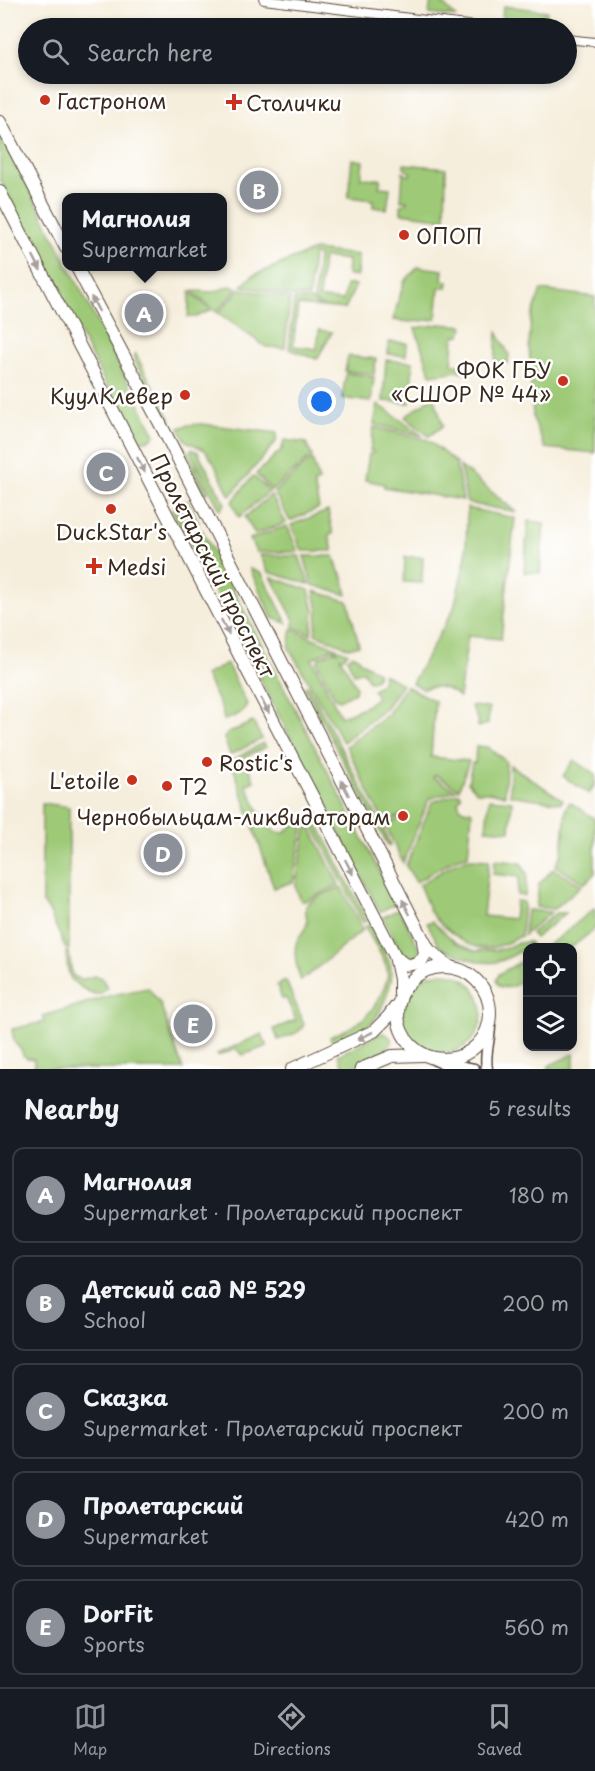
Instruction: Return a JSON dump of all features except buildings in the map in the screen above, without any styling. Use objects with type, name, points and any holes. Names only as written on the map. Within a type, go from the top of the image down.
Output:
[{"type":"main road","points":[[0,122],[62,240]]},
{"type":"main road","name":"Пролетарский проспект","points":[[0,192],[395,956],[400,979],[399,999]]},
{"type":"main road","name":"Пролетарский проспект","points":[[78,271],[164,431],[422,937],[429,950],[450,967]]},
{"type":"main road","points":[[395,956],[404,964],[412,966],[422,960],[424,954],[422,937]]},
{"type":"main road","points":[[291,1069],[374,1031],[388,1017],[410,982],[419,974],[450,967],[464,970],[479,981],[486,990],[491,1005],[490,1035],[486,1056],[487,1069]]},
{"type":"main road","points":[[399,999],[397,1015],[401,1031],[408,1043],[428,1057],[442,1063],[474,1069]]},
{"type":"main road","points":[[361,1069],[393,1056],[453,1057],[481,1041],[490,1025]]},
{"type":"street","points":[[264,0],[410,18]]},
{"type":"street","points":[[577,40],[595,42]]},
{"type":"green space","points":[[431,0],[439,0],[456,17],[429,14]]},
{"type":"green space","points":[[503,6],[547,11],[546,18],[502,18]]},
{"type":"green space","points":[[0,132],[62,253],[62,271],[71,271],[155,435],[149,440],[136,443],[0,179]]},
{"type":"green space","points":[[352,159],[363,161],[361,178],[381,179],[379,187],[390,188],[387,209],[373,207],[373,200],[348,197]]},
{"type":"green space","points":[[404,164],[446,168],[445,219],[401,213],[401,205],[406,204],[407,201],[401,201],[403,172],[409,176],[411,173],[404,168]]},
{"type":"green space","points":[[314,250],[358,255],[357,276],[347,275],[348,260],[323,257],[319,298],[343,301],[346,285],[356,285],[345,309],[323,307],[314,300],[318,255],[313,254],[309,297],[242,286],[252,276]]},
{"type":"green space","points":[[418,267],[443,270],[442,280],[448,281],[447,288],[439,288],[436,319],[411,322],[393,320],[404,282]]},
{"type":"green space","points":[[229,286],[238,288],[216,312],[191,291],[215,292]]},
{"type":"green space","points":[[240,289],[290,298],[285,348],[266,347],[218,313]]},
{"type":"green space","name":"ФОК ГБУ «СШОР № 44»","points":[[541,290],[595,297],[595,453],[545,448],[533,418],[529,345],[531,319]]},
{"type":"green space","points":[[190,293],[211,310],[196,317],[188,317]]},
{"type":"green space","points":[[294,299],[311,300],[320,307],[298,305],[293,346],[317,349],[319,330],[332,332],[317,359],[289,349]]},
{"type":"green space","points":[[440,324],[463,326],[461,335],[454,336],[452,364],[466,367],[465,372],[431,375],[415,328]]},
{"type":"green space","points":[[497,332],[509,355],[508,363],[495,362]]},
{"type":"green space","points":[[389,342],[407,343],[406,356],[388,354]]},
{"type":"green space","points":[[135,353],[171,420],[166,420],[134,360]]},
{"type":"green space","points":[[348,356],[376,359],[374,374],[345,371]]},
{"type":"green space","points":[[386,360],[413,362],[410,403],[383,401]]},
{"type":"green space","points":[[346,373],[374,377],[371,402],[342,398]]},
{"type":"green space","points":[[434,396],[443,426],[429,436],[405,417]]},
{"type":"green space","points":[[378,404],[423,436],[374,424]]},
{"type":"green space","points":[[202,424],[277,433],[276,442],[230,496],[205,450],[186,441],[179,428]]},
{"type":"green space","points":[[374,427],[428,440],[456,463],[463,500],[384,487],[384,484],[365,480],[369,454],[374,452],[370,451]]},
{"type":"green space","points":[[175,429],[208,492],[204,494],[174,436]]},
{"type":"green space","points":[[284,440],[306,443],[312,456],[272,490],[256,474],[282,449]]},
{"type":"green space","points":[[192,449],[198,452],[225,504],[220,510],[190,451]]},
{"type":"green space","points":[[312,459],[319,481],[314,483],[319,508],[290,521],[274,492]]},
{"type":"green space","points":[[460,466],[516,512],[467,503]]},
{"type":"green space","points":[[253,476],[270,491],[239,517],[232,502]]},
{"type":"green space","points":[[271,495],[286,523],[255,534],[245,517]]},
{"type":"green space","points":[[188,501],[199,523],[183,531],[172,510],[179,503]]},
{"type":"green space","points":[[467,508],[515,518],[501,639],[468,636],[459,697],[442,687],[423,689],[412,683],[454,608],[466,555]]},
{"type":"green space","points":[[328,511],[333,534],[329,535],[333,551],[302,551],[291,525]]},
{"type":"green space","points":[[528,521],[544,523],[540,573],[524,572]]},
{"type":"green space","points":[[287,526],[298,552],[256,552],[250,539]]},
{"type":"green space","points":[[202,530],[396,903],[380,912],[187,537]]},
{"type":"green space","points":[[260,555],[299,556],[309,584],[268,572]]},
{"type":"green space","points":[[304,556],[334,556],[339,572],[342,574],[347,595],[312,585]]},
{"type":"green space","points":[[405,557],[423,557],[422,583],[404,582]]},
{"type":"green space","points":[[250,569],[262,574],[287,623],[272,618]]},
{"type":"green space","points":[[271,577],[309,590],[314,611],[311,634],[293,627],[294,620]]},
{"type":"green space","points":[[314,591],[348,601],[359,645],[349,648],[315,634],[318,611]]},
{"type":"green space","points":[[292,629],[348,653],[340,657],[356,686],[355,692],[339,700],[335,698],[317,663],[319,658],[333,651],[337,652],[336,650],[331,649],[312,659],[341,717],[366,706],[377,697],[373,690],[382,682],[383,674],[402,684],[385,709],[343,742],[289,648]]},
{"type":"green space","points":[[353,655],[378,672],[376,679],[369,682],[363,671],[354,674],[347,658]]},
{"type":"green space","points":[[227,664],[247,704],[240,713],[224,720],[222,710],[205,675]]},
{"type":"green space","points":[[308,686],[390,845],[388,846],[304,687]]},
{"type":"green space","points":[[406,686],[435,701],[431,757],[469,761],[459,789],[436,775],[433,777],[456,790],[429,799],[403,863],[385,825],[403,817],[401,815],[384,823],[346,746],[388,714]]},
{"type":"green space","points":[[471,706],[489,708],[488,724],[478,727],[478,721]]},
{"type":"green space","points":[[253,722],[262,739],[230,755],[224,738],[228,733]]},
{"type":"green space","points":[[263,743],[266,747],[245,757],[254,781],[246,785],[267,827],[271,827],[275,832],[284,833],[295,824],[300,824],[303,828],[293,882],[274,888],[231,761]]},
{"type":"green space","points":[[476,746],[487,747],[506,761],[505,795],[477,792],[468,782],[472,763],[475,763]]},
{"type":"green space","points":[[574,760],[595,774],[595,784],[589,794],[563,776]]},
{"type":"green space","points":[[510,765],[563,800],[561,803],[510,795]]},
{"type":"green space","points":[[459,793],[460,807],[466,811],[471,810],[472,813],[468,856],[455,859],[416,882],[406,866],[432,802]]},
{"type":"green space","points":[[489,799],[512,801],[510,831],[486,829]]},
{"type":"green space","points":[[570,802],[595,819],[595,873],[585,883],[555,866],[562,853],[566,808]]},
{"type":"green space","points":[[42,803],[69,807],[69,949],[66,949],[48,909],[42,902]]},
{"type":"green space","points":[[313,825],[319,826],[367,920],[363,922]]},
{"type":"green space","points":[[310,826],[339,885],[301,901],[296,883],[306,829]]},
{"type":"green space","points":[[470,859],[489,860],[483,916],[514,919],[516,901],[524,902],[521,936],[497,946],[475,947],[453,934],[430,911],[419,885],[455,863]]},
{"type":"green space","points":[[495,860],[521,863],[527,874],[525,896],[517,895],[519,877],[493,874]]},
{"type":"green space","points":[[553,869],[582,885],[554,909],[536,907],[539,884]]},
{"type":"green space","points":[[341,887],[363,930],[301,981],[295,949],[298,939],[305,930],[306,907],[314,899]]},
{"type":"green space","points":[[595,908],[595,929],[577,943],[550,943]]},
{"type":"green space","points":[[399,909],[421,952],[420,959],[405,959],[383,917]]},
{"type":"green space","points":[[527,910],[551,912],[524,935]]},
{"type":"green space","points":[[556,913],[566,913],[535,938],[531,933]]},
{"type":"green space","points":[[432,921],[456,943],[475,951],[504,949],[517,943],[529,942],[530,943],[523,943],[523,949],[500,961],[490,963],[476,961],[440,947],[427,923]]},
{"type":"green space","points":[[370,924],[390,963],[392,974],[389,987],[384,1003],[374,1020],[362,1030],[333,1044],[330,1037],[360,1022],[367,1015],[380,996],[388,975],[380,953],[365,927]]},
{"type":"green space","points":[[66,952],[69,952],[72,975],[81,980],[94,976],[102,978],[107,988],[102,993],[96,994],[88,991],[70,977]]},
{"type":"green space","points":[[523,960],[523,980],[518,984],[511,987],[499,986],[496,981],[499,974]]},
{"type":"green space","points":[[442,973],[457,976],[470,985],[479,998],[482,1013],[479,1028],[470,1041],[457,1050],[442,1053],[427,1050],[414,1041],[405,1028],[402,1013],[405,998],[414,985],[427,976]]},
{"type":"green space","points":[[286,981],[304,1024],[297,1032],[278,1040],[274,1029],[296,1020],[286,998],[282,999],[277,985]]},
{"type":"green space","points":[[148,988],[160,1003],[183,1069],[34,1069],[34,1059],[23,1055],[14,1042],[12,1029],[44,1022],[43,1016],[112,995]]},
{"type":"green space","points":[[384,1033],[390,1037],[392,1042],[386,1049],[344,1069],[338,1055]]},
{"type":"green space","points":[[262,1034],[267,1046],[243,1055],[236,1049],[218,1056],[217,1054]]},
{"type":"green space","points":[[574,1054],[574,1069],[548,1069],[550,1065]]},
{"type":"place","name":"Гастроном","points":[[45,100]]},
{"type":"place","name":"Столички","points":[[234,102]]},
{"type":"place","name":"Детский сад № 529","points":[[259,190]]},
{"type":"place","name":"ОПОП","points":[[404,235]]},
{"type":"place","name":"Магнолия","points":[[144,313]]},
{"type":"place","name":"ФОК ГБУ «СШОР № 44»","points":[[563,381]]},
{"type":"place","name":"КуулКлевер","points":[[185,395]]},
{"type":"place","name":"Сказка","points":[[106,472]]},
{"type":"place","name":"DuckStar's","points":[[111,509]]},
{"type":"place","name":"Medsi","points":[[94,566]]},
{"type":"place","name":"Rostic's","points":[[207,762]]},
{"type":"place","name":"L'etoile","points":[[132,780]]},
{"type":"place","name":"T2","points":[[167,786]]},
{"type":"place","name":"Чернобыльцам-ликвидаторам","points":[[403,816]]},
{"type":"place","name":"Пролетарский","points":[[163,853]]},
{"type":"place","name":"DorFit","points":[[193,1024]]}]
